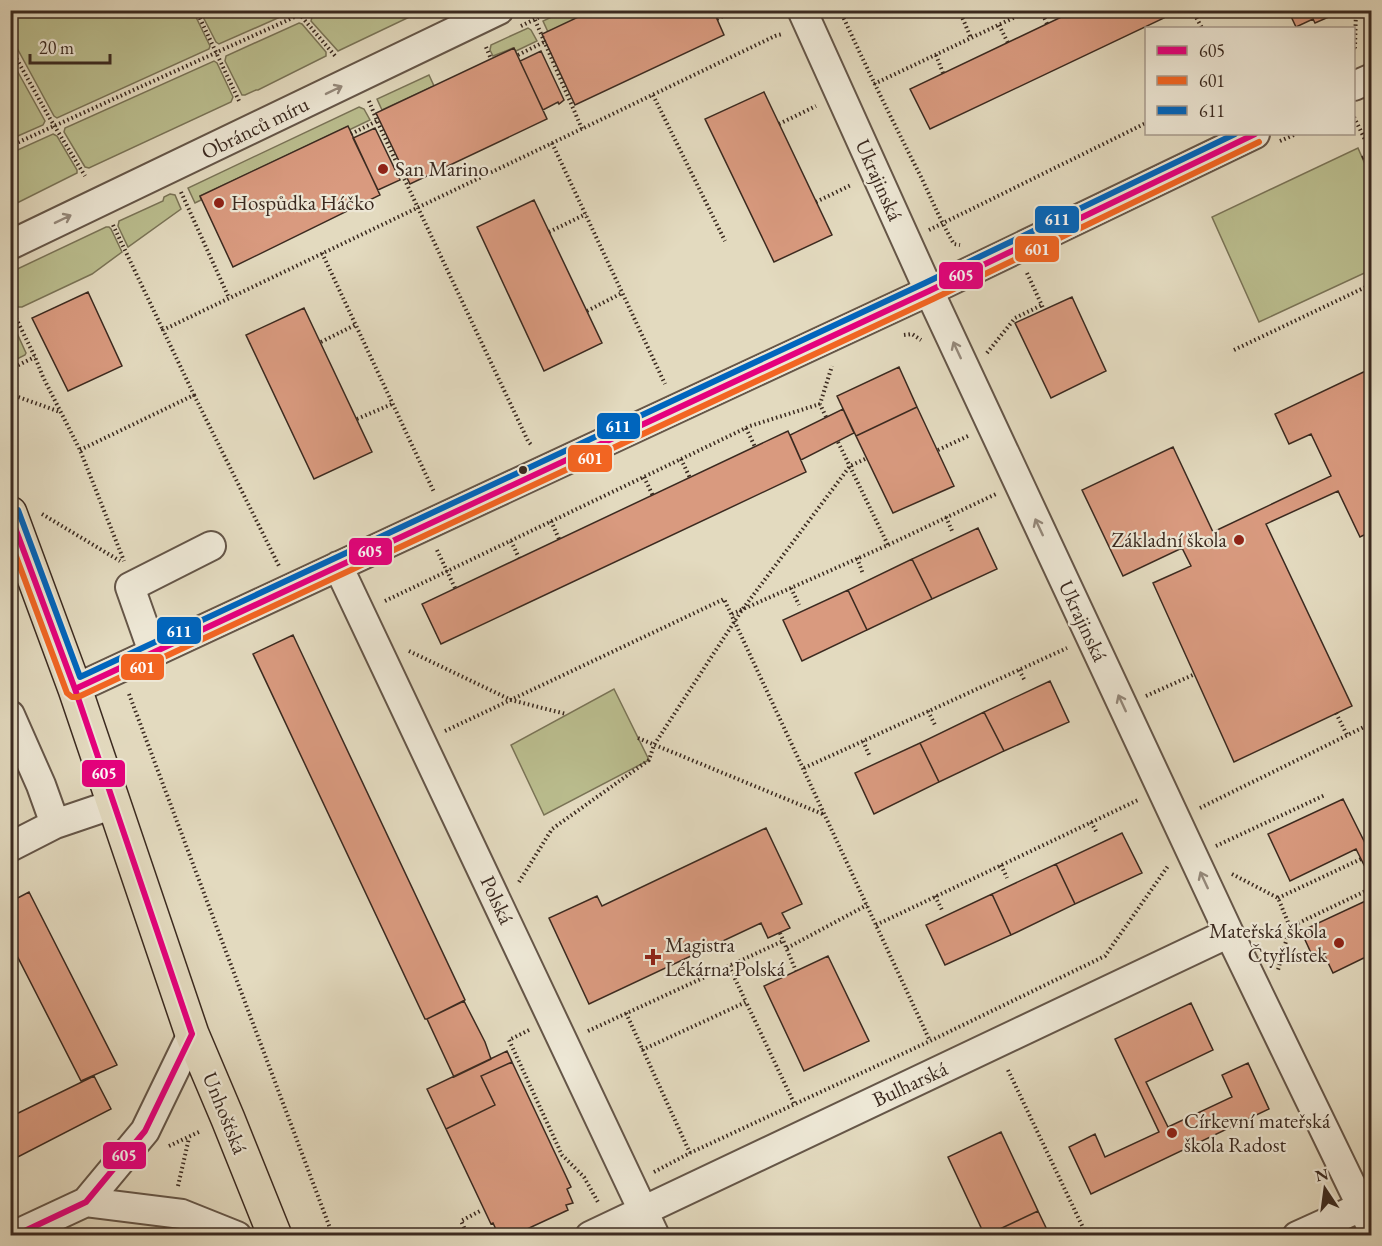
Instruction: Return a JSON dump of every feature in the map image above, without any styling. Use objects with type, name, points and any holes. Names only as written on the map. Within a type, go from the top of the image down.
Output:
[{"type":"main road","name":"Unhošťská","points":[[25,513],[75,689],[192,1034],[275,1236]]},
{"type":"street","name":"Obránců míru","points":[[10,245],[499,10]]},
{"type":"street","name":"Ukrajinská","points":[[795,22],[929,291],[1229,933],[1368,1212]]},
{"type":"street","points":[[1355,85],[1371,78]]},
{"type":"street","points":[[75,689],[338,566],[432,513],[1265,138]]},
{"type":"street","points":[[153,652],[130,587],[211,546]]},
{"type":"street","name":"Polská","points":[[338,566],[649,1223]]},
{"type":"street","points":[[10,715],[41,785],[54,824]]},
{"type":"street","points":[[10,847],[54,824],[114,804]]},
{"type":"street","name":"Bulharská","points":[[590,1236],[649,1223],[1229,933]]},
{"type":"street","points":[[13,1236],[86,1202],[145,1131],[192,1034]]},
{"type":"street","points":[[86,1202],[182,1214],[237,1236]]},
{"type":"street","points":[[1297,1236],[1368,1212]]},
{"type":"path","points":[[196,10],[240,103]]},
{"type":"path","points":[[296,10],[336,57]]},
{"type":"path","points":[[10,146],[310,10]]},
{"type":"path","points":[[527,10],[582,129]]},
{"type":"path","points":[[717,19],[734,10]]},
{"type":"path","points":[[840,10],[942,224],[954,244],[962,246]]},
{"type":"path","points":[[959,10],[971,38]]},
{"type":"path","points":[[874,84],[1030,10]]},
{"type":"path","points":[[1041,10],[1047,24]]},
{"type":"path","points":[[1192,10],[1201,27]]},
{"type":"path","points":[[1355,47],[1356,10]]},
{"type":"path","points":[[163,330],[775,36],[795,22]]},
{"type":"path","points":[[999,25],[1008,43]]},
{"type":"path","points":[[518,55],[543,42]]},
{"type":"path","points":[[484,44],[491,59]]},
{"type":"path","points":[[10,47],[85,176]]},
{"type":"path","points":[[936,55],[943,74]]},
{"type":"path","points":[[10,63],[17,59]]},
{"type":"path","points":[[652,95],[725,241]]},
{"type":"path","points":[[368,99],[528,441],[534,447]]},
{"type":"path","points":[[779,124],[822,103]]},
{"type":"path","points":[[351,134],[377,121]]},
{"type":"path","points":[[1355,121],[1371,154],[1362,158]]},
{"type":"path","points":[[942,224],[1145,123]]},
{"type":"path","points":[[1265,138],[1288,135]]},
{"type":"path","points":[[552,143],[669,393]]},
{"type":"path","points":[[816,202],[859,180]]},
{"type":"path","points":[[180,188],[229,298]]},
{"type":"path","points":[[549,232],[586,214]]},
{"type":"path","points":[[117,232],[282,573]]},
{"type":"path","points":[[322,253],[392,404],[432,513],[447,571],[455,588]]},
{"type":"path","points":[[981,361],[1015,318],[1043,307],[1026,270]]},
{"type":"path","points":[[1234,350],[1371,284]]},
{"type":"path","points":[[587,311],[622,293]]},
{"type":"path","points":[[10,306],[80,450],[126,565],[25,513]]},
{"type":"path","points":[[10,332],[17,319]]},
{"type":"path","points":[[321,342],[356,325]]},
{"type":"path","points":[[902,335],[912,334],[925,342]]},
{"type":"path","points":[[10,369],[35,357]]},
{"type":"path","points":[[826,417],[820,404],[832,365]]},
{"type":"path","points":[[10,394],[60,412]]},
{"type":"path","points":[[80,450],[194,395]]},
{"type":"path","points":[[357,419],[392,404]]},
{"type":"path","points":[[385,601],[746,428],[820,404]]},
{"type":"path","points":[[746,428],[756,447]]},
{"type":"path","points":[[938,450],[968,435],[973,445]]},
{"type":"path","points":[[838,441],[888,545]]},
{"type":"path","points":[[518,884],[552,829],[649,760],[654,745],[742,610],[850,466],[867,458]]},
{"type":"path","points":[[681,459],[690,478]]},
{"type":"path","points":[[644,477],[653,496]]},
{"type":"path","points":[[732,615],[996,494],[1000,504]]},
{"type":"path","points":[[946,517],[952,531]]},
{"type":"path","points":[[551,521],[559,539]]},
{"type":"path","points":[[511,541],[519,558]]},
{"type":"path","points":[[857,558],[863,574]]},
{"type":"path","points":[[791,588],[799,605]]},
{"type":"path","points":[[436,735],[724,599],[930,1041]]},
{"type":"path","points":[[804,768],[1068,647]]},
{"type":"path","points":[[403,648],[510,700],[567,714]]},
{"type":"path","points":[[1019,670],[1025,681]]},
{"type":"path","points":[[1140,699],[1195,674]]},
{"type":"path","points":[[132,687],[129,694],[333,1236]]},
{"type":"path","points":[[928,711],[935,725]]},
{"type":"path","points":[[1336,713],[1347,735]]},
{"type":"path","points":[[1192,812],[1371,723]]},
{"type":"path","points":[[638,738],[825,815]]},
{"type":"path","points":[[863,741],[870,757]]},
{"type":"path","points":[[1210,849],[1325,795]]},
{"type":"path","points":[[876,925],[1139,799]]},
{"type":"path","points":[[1091,822],[1097,833]]},
{"type":"path","points":[[1278,898],[1361,859]]},
{"type":"path","points":[[650,1175],[690,1153],[1105,956],[1171,863]]},
{"type":"path","points":[[1001,865],[1007,878]]},
{"type":"path","points":[[1228,872],[1278,898],[1290,927],[1277,972]]},
{"type":"path","points":[[1290,927],[1371,888]]},
{"type":"path","points":[[935,896],[942,910]]},
{"type":"path","points":[[786,948],[867,905]]},
{"type":"path","points":[[780,933],[796,971]]},
{"type":"path","points":[[579,1035],[783,941]]},
{"type":"path","points":[[729,966],[794,1103]]},
{"type":"path","points":[[642,1050],[746,1002]]},
{"type":"path","points":[[626,1013],[690,1153]]},
{"type":"path","points":[[538,1026],[509,1040],[562,1155],[584,1177],[598,1200]]},
{"type":"path","points":[[998,1075],[1008,1070],[1087,1236]]},
{"type":"path","points":[[160,1150],[204,1130]]},
{"type":"path","points":[[177,1189],[189,1137]]},
{"type":"path","points":[[468,1236],[461,1221],[480,1211]]},
{"type":"green space","points":[[288,10],[287,14],[219,44],[200,11]]},
{"type":"green space","points":[[326,10],[422,11],[338,51],[311,21],[312,17]]},
{"type":"green space","points":[[10,11],[193,11],[210,46],[209,49],[57,118],[11,37]]},
{"type":"green space","points":[[564,11],[593,11],[548,32],[543,21]]},
{"type":"green space","points":[[299,23],[326,52],[326,56],[258,90],[242,95],[225,61],[226,56]]},
{"type":"green space","points":[[528,28],[537,41],[516,51],[513,48],[493,56],[490,50],[491,45]]},
{"type":"green space","points":[[214,61],[233,97],[231,102],[89,168],[85,167],[64,132],[65,128]]},
{"type":"green space","points":[[14,65],[45,121],[43,125],[11,139],[11,67]]},
{"type":"green space","points":[[429,75],[434,86],[382,110],[377,99]]},
{"type":"green space","points":[[359,107],[364,109],[370,120],[349,130],[347,127],[200,196],[201,200],[195,203],[188,188]]},
{"type":"green space","points":[[53,134],[57,136],[77,173],[11,206],[11,153]]},
{"type":"green space","points":[[1358,148],[1371,178],[1371,270],[1259,322],[1212,217]]},
{"type":"green space","points":[[170,194],[175,195],[181,209],[128,247],[118,226],[119,221],[163,201],[164,197]]},
{"type":"green space","points":[[106,227],[111,229],[122,252],[92,274],[18,307],[11,291],[11,272]]},
{"type":"green space","points":[[16,331],[26,353],[11,362],[11,343]]},
{"type":"green space","points":[[614,689],[649,760],[544,815],[511,745]]},
{"type":"building","points":[[593,10],[713,10],[724,35],[575,105],[542,34]]},
{"type":"building","points":[[1076,10],[1160,10],[1164,18],[930,129],[910,89]]},
{"type":"building","points":[[1288,10],[1336,10],[1338,13],[1315,23],[1313,19],[1296,27]]},
{"type":"building","points":[[514,48],[547,119],[410,184],[376,113]]},
{"type":"building","points":[[541,51],[564,100],[543,110],[520,61]]},
{"type":"building","points":[[764,92],[832,235],[774,262],[705,119]]},
{"type":"building","points":[[348,126],[380,195],[233,267],[200,196]]},
{"type":"building","points":[[375,128],[400,180],[378,190],[353,138]]},
{"type":"building","points":[[534,200],[602,343],[544,371],[477,227]]},
{"type":"building","points":[[88,292],[122,366],[68,391],[32,318]]},
{"type":"building","points":[[1072,297],[1106,371],[1051,398],[1015,323]]},
{"type":"building","points":[[304,308],[372,452],[314,479],[246,335]]},
{"type":"building","points":[[899,367],[917,407],[856,436],[837,396]]},
{"type":"building","name":"Základní škola","points":[[1372,368],[1372,531],[1360,537],[1338,491],[1266,524],[1352,706],[1234,762],[1153,583],[1191,566],[1182,548],[1123,576],[1082,490],[1173,447],[1213,532],[1331,476],[1311,434],[1289,444],[1275,414]]},
{"type":"building","points":[[917,407],[954,486],[893,513],[856,436]]},
{"type":"building","points":[[843,409],[854,433],[801,460],[790,435]]},
{"type":"building","points":[[788,431],[806,472],[441,644],[422,604]]},
{"type":"building","points":[[978,528],[997,569],[932,599],[912,559]]},
{"type":"building","points":[[912,559],[932,599],[867,630],[848,590]]},
{"type":"building","points":[[848,590],[867,630],[802,661],[783,620]]},
{"type":"building","points":[[293,635],[465,1000],[427,1019],[425,1019],[253,654]]},
{"type":"building","points":[[1050,681],[1069,722],[1004,751],[984,712]]},
{"type":"building","points":[[984,712],[1004,751],[939,782],[920,743]]},
{"type":"building","points":[[920,743],[939,782],[874,814],[855,773]]},
{"type":"building","points":[[1343,799],[1372,857],[1372,881],[1356,849],[1290,881],[1268,834]]},
{"type":"building","points":[[766,828],[802,904],[782,913],[790,928],[768,938],[761,923],[589,1004],[549,918],[597,896],[602,906]]},
{"type":"building","points":[[1122,833],[1142,873],[1075,904],[1056,864]]},
{"type":"building","points":[[1056,864],[1075,904],[1011,935],[992,894]]},
{"type":"building","points":[[29,892],[117,1065],[81,1081],[10,942],[10,902]]},
{"type":"building","points":[[992,894],[1011,935],[945,965],[926,925]]},
{"type":"building","points":[[1372,898],[1372,954],[1333,973],[1322,950],[1312,955],[1301,931]]},
{"type":"building","points":[[828,956],[869,1041],[804,1071],[764,986]]},
{"type":"building","points":[[464,1001],[491,1059],[454,1077],[427,1019]]},
{"type":"building","points":[[1191,1003],[1213,1050],[1146,1082],[1168,1127],[1232,1097],[1222,1075],[1248,1063],[1269,1109],[1091,1194],[1069,1147],[1095,1134],[1105,1157],[1159,1132],[1115,1039]]},
{"type":"building","points":[[507,1051],[512,1062],[481,1076],[495,1105],[446,1129],[427,1089]]},
{"type":"building","points":[[512,1062],[571,1187],[567,1189],[573,1203],[566,1205],[568,1210],[512,1236],[505,1234],[499,1236],[493,1223],[491,1224],[446,1129],[495,1105],[481,1076]]},
{"type":"building","points":[[94,1076],[111,1109],[10,1161],[10,1117]]},
{"type":"building","points":[[1001,1132],[1038,1211],[985,1236],[948,1157]]},
{"type":"building","points":[[1038,1211],[1050,1236],[985,1236]]},
{"type":"transit line","name":"611","points":[[18,510],[80,677],[925,283],[1233,135]]},
{"type":"transit line","name":"605","points":[[75,689],[929,291],[1253,135]]},
{"type":"transit line","name":"601","points":[[10,540],[67,693],[72,697],[78,697],[933,299],[1259,142]]},
{"type":"transit line","name":"605","points":[[10,514],[75,689],[192,1034]]},
{"type":"transit line","name":"605","points":[[14,1236],[86,1202],[145,1131],[192,1034]]},
{"type":"place","name":"San Marino","points":[[383,169]]},
{"type":"place","name":"Hospůdka Háčko","points":[[219,203]]},
{"type":"place","name":"Základní škola","points":[[1239,540]]},
{"type":"place","name":"Mateřská škola Čtyřlístek","points":[[1339,943]]},
{"type":"place","name":"Magistra Lékárna Polská","points":[[653,957]]},
{"type":"place","name":"Církevní mateřská škola Radost","points":[[1172,1133]]}]
